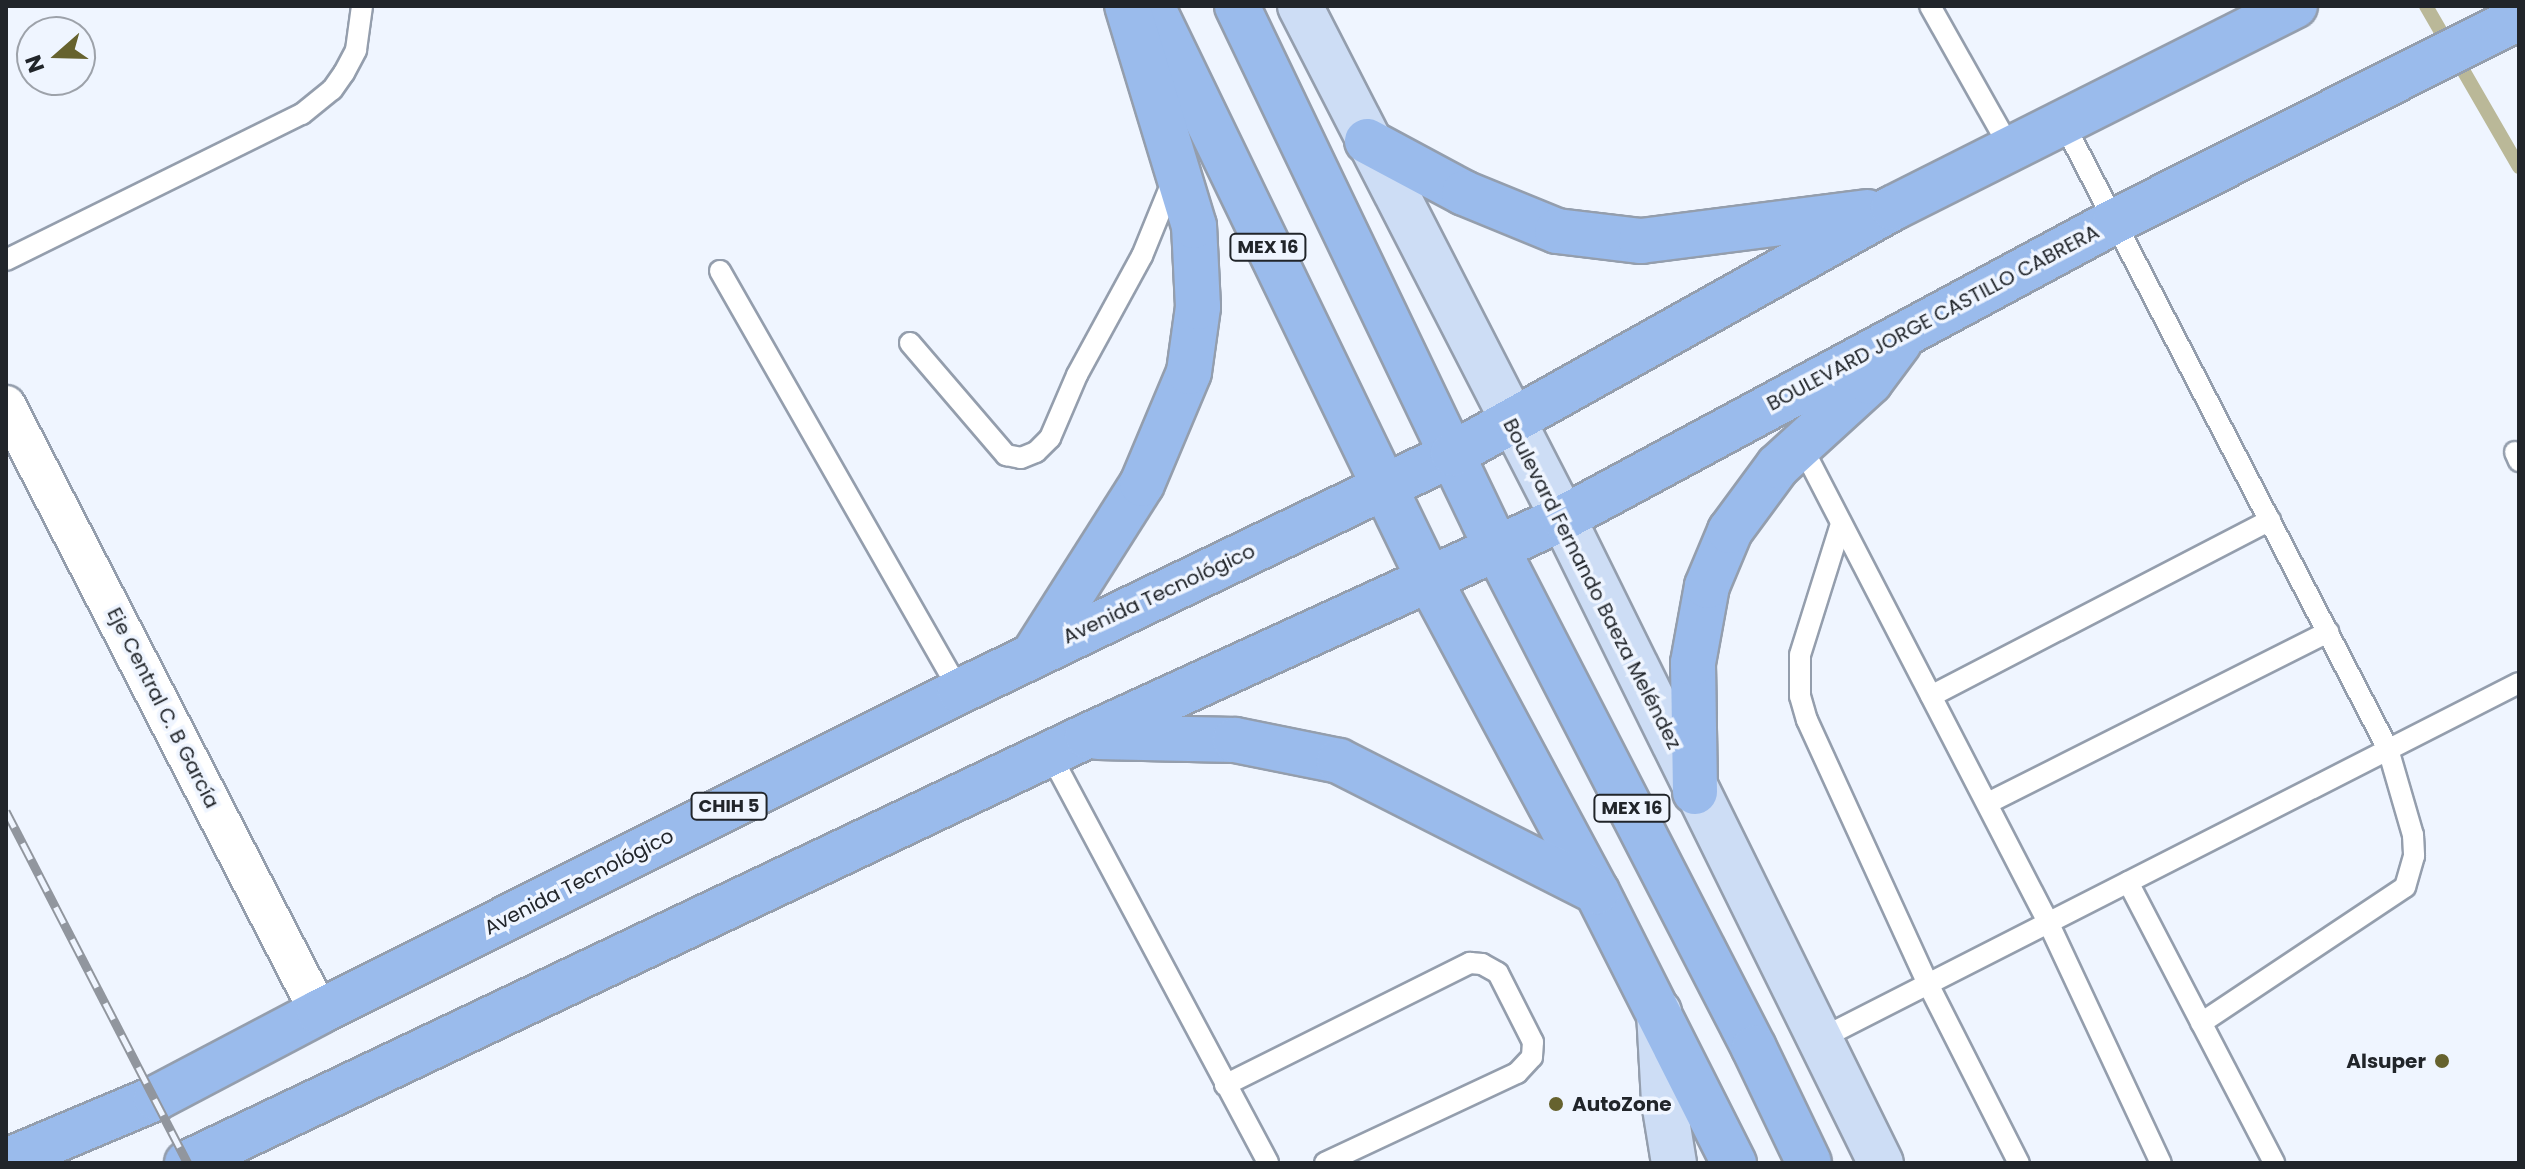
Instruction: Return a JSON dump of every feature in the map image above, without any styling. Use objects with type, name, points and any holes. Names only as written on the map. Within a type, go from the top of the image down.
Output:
[{"type":"main road","points":[[1034,654],[1142,484],[1189,372],[1198,307],[1194,226],[1127,6]]},
{"type":"main road","name":"MEX 16","points":[[1152,6],[1383,488],[1597,892],[1734,1163]]},
{"type":"main road","name":"MEX 16","points":[[1237,6],[1497,549],[1740,1020],[1809,1163]]},
{"type":"main road","name":"Avenida Tecnológico","points":[[6,1161],[156,1098],[319,1012],[1034,654],[1453,454],[1893,208],[2295,6]]},
{"type":"main road","name":"BOULEVARD JORGE CASTILLO CABRERA","points":[[1497,549],[1563,518],[1909,329],[2115,221],[2519,18]]},
{"type":"main road","points":[[1367,141],[1464,193],[1557,231],[1641,241],[1893,208]]},
{"type":"main road","points":[[1695,792],[1693,663],[1707,586],[1730,531],[1753,496],[1800,443],[1870,382],[1909,329]]},
{"type":"main road","points":[[202,1160],[1069,745],[1497,549]]},
{"type":"main road","points":[[1069,745],[1235,740],[1339,761],[1597,892]]},
{"type":"street","name":"Boulevard Fernando Baeza Meléndez","points":[[1300,6],[1511,423],[1563,518],[1695,792],[1881,1163]]},
{"type":"street","name":"Eje Central C. B García","points":[[6,405],[319,1012]]},
{"type":"street","points":[[1659,1012],[1664,1102],[1674,1163]]},
{"type":"lane","points":[[6,260],[302,114],[332,90],[344,73],[356,50],[362,6]]},
{"type":"lane","points":[[1930,6],[2011,150]]},
{"type":"lane","points":[[2064,124],[2388,749],[2413,835],[2414,856],[2405,887],[2201,1023]]},
{"type":"lane","points":[[910,343],[1006,455],[1021,458],[1036,452],[1050,438],[1077,375],[1142,256],[1178,169]]},
{"type":"lane","points":[[720,271],[960,691]]},
{"type":"lane","points":[[1800,443],[2048,922],[2161,1163]]},
{"type":"lane","points":[[1931,696],[2270,520]]},
{"type":"lane","points":[[1841,524],[1800,655],[1800,696],[1807,720],[1928,984],[2019,1163]]},
{"type":"lane","points":[[1988,803],[2328,632]]},
{"type":"lane","points":[[1820,1039],[2519,683]]},
{"type":"lane","points":[[1069,745],[1225,1085],[1268,1163]]},
{"type":"lane","points":[[2128,882],[2274,1163]]},
{"type":"lane","points":[[1225,1085],[1470,963],[1482,964],[1498,973],[1533,1042],[1532,1057],[1525,1065],[1517,1073],[1325,1163]]},
{"type":"waterway","points":[[2426,6],[2519,167]]},
{"type":"railway","points":[[6,811],[188,1163]]},
{"type":"place","name":"Alsuper","points":[[2442,1061]]},
{"type":"place","name":"AutoZone","points":[[1556,1104]]}]
